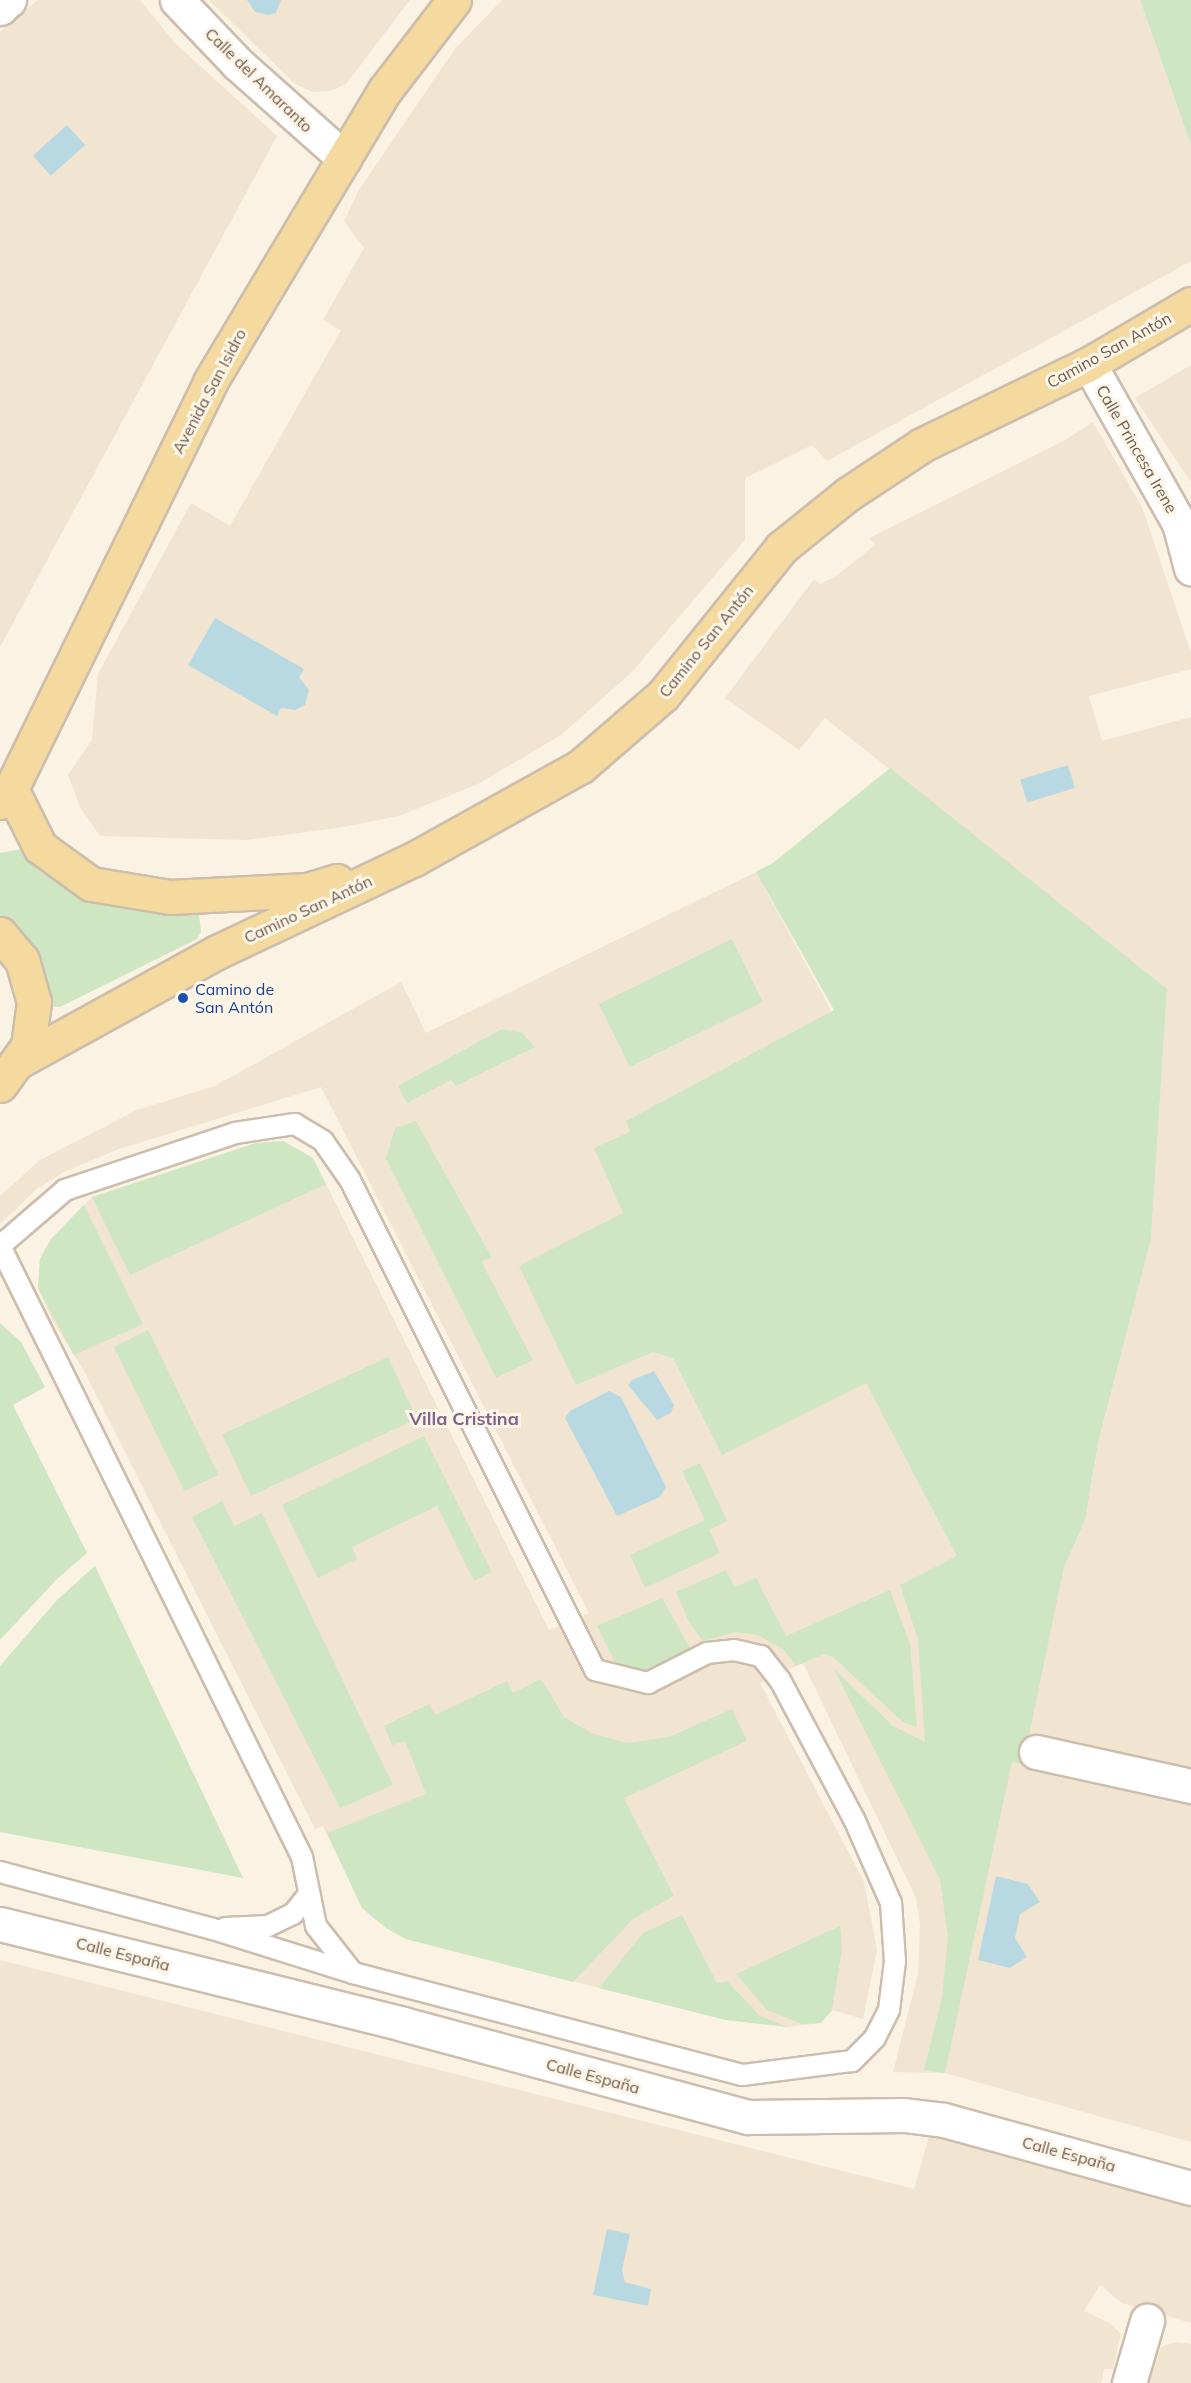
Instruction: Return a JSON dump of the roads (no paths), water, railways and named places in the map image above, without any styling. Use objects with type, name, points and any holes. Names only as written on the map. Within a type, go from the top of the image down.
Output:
[{"type":"main road","name":"Avenida San Isidro","points":[[6,796],[210,382],[385,90],[454,0]]},
{"type":"main road","name":"Camino San Antón","points":[[9,1073],[217,952],[414,859],[581,766],[663,695],[781,548],[848,494],[922,445],[1089,364],[1191,304]]},
{"type":"main road","points":[[6,796],[40,847],[90,884],[170,897],[307,890],[414,859]]},
{"type":"main road","points":[[0,934],[22,960],[34,1002],[28,1046],[9,1073]]},
{"type":"street","points":[[0,8],[9,0]]},
{"type":"street","name":"Calle del Amaranto","points":[[177,0],[238,64],[344,158]]},
{"type":"street","name":"Calle Princesa Irene","points":[[1089,364],[1185,520],[1191,568]]},
{"type":"street","points":[[1036,1752],[1191,1786]]},
{"type":"street","name":"Calle España","points":[[0,1924],[403,2024],[748,2117],[904,2115],[944,2120],[1191,2188]]},
{"type":"street","points":[[1129,2383],[1147,2321]]},
{"type":"lane","points":[[0,1872],[213,1929],[353,1973],[742,2075],[800,2070],[852,2061],[875,2038],[889,2010],[895,1961],[891,1903],[854,1819],[780,1680],[761,1656],[734,1650],[707,1653],[648,1683],[595,1670],[350,1180],[323,1141],[295,1124],[235,1133],[65,1190],[0,1246],[302,1857],[316,1926],[353,1973]]},
{"type":"lane","points":[[213,1929],[268,1926],[293,1914],[309,1894]]},
{"type":"water","points":[[247,0],[281,0],[276,13],[268,15],[255,12]]},
{"type":"water","points":[[67,125],[85,145],[51,176],[33,156]]},
{"type":"water","points":[[215,618],[304,669],[299,677],[309,690],[305,705],[295,710],[281,708],[277,716],[188,665]]},
{"type":"water","points":[[1068,765],[1075,788],[1027,803],[1020,780]]},
{"type":"water","points":[[654,1371],[674,1405],[671,1413],[657,1420],[628,1385],[632,1380]]},
{"type":"water","points":[[609,1391],[621,1397],[666,1487],[660,1497],[617,1516],[565,1418],[570,1411]]},
{"type":"water","points":[[996,1876],[1028,1884],[1040,1902],[1020,1914],[1015,1938],[1027,1957],[1010,1968],[978,1960]]},
{"type":"water","points":[[607,2229],[630,2234],[622,2270],[625,2282],[651,2289],[648,2306],[593,2295]]},
{"type":"place","name":"Camino de San Antón","points":[[183,998]]},
{"type":"district","name":"Villa Cristina","points":[[464,1419]]}]
